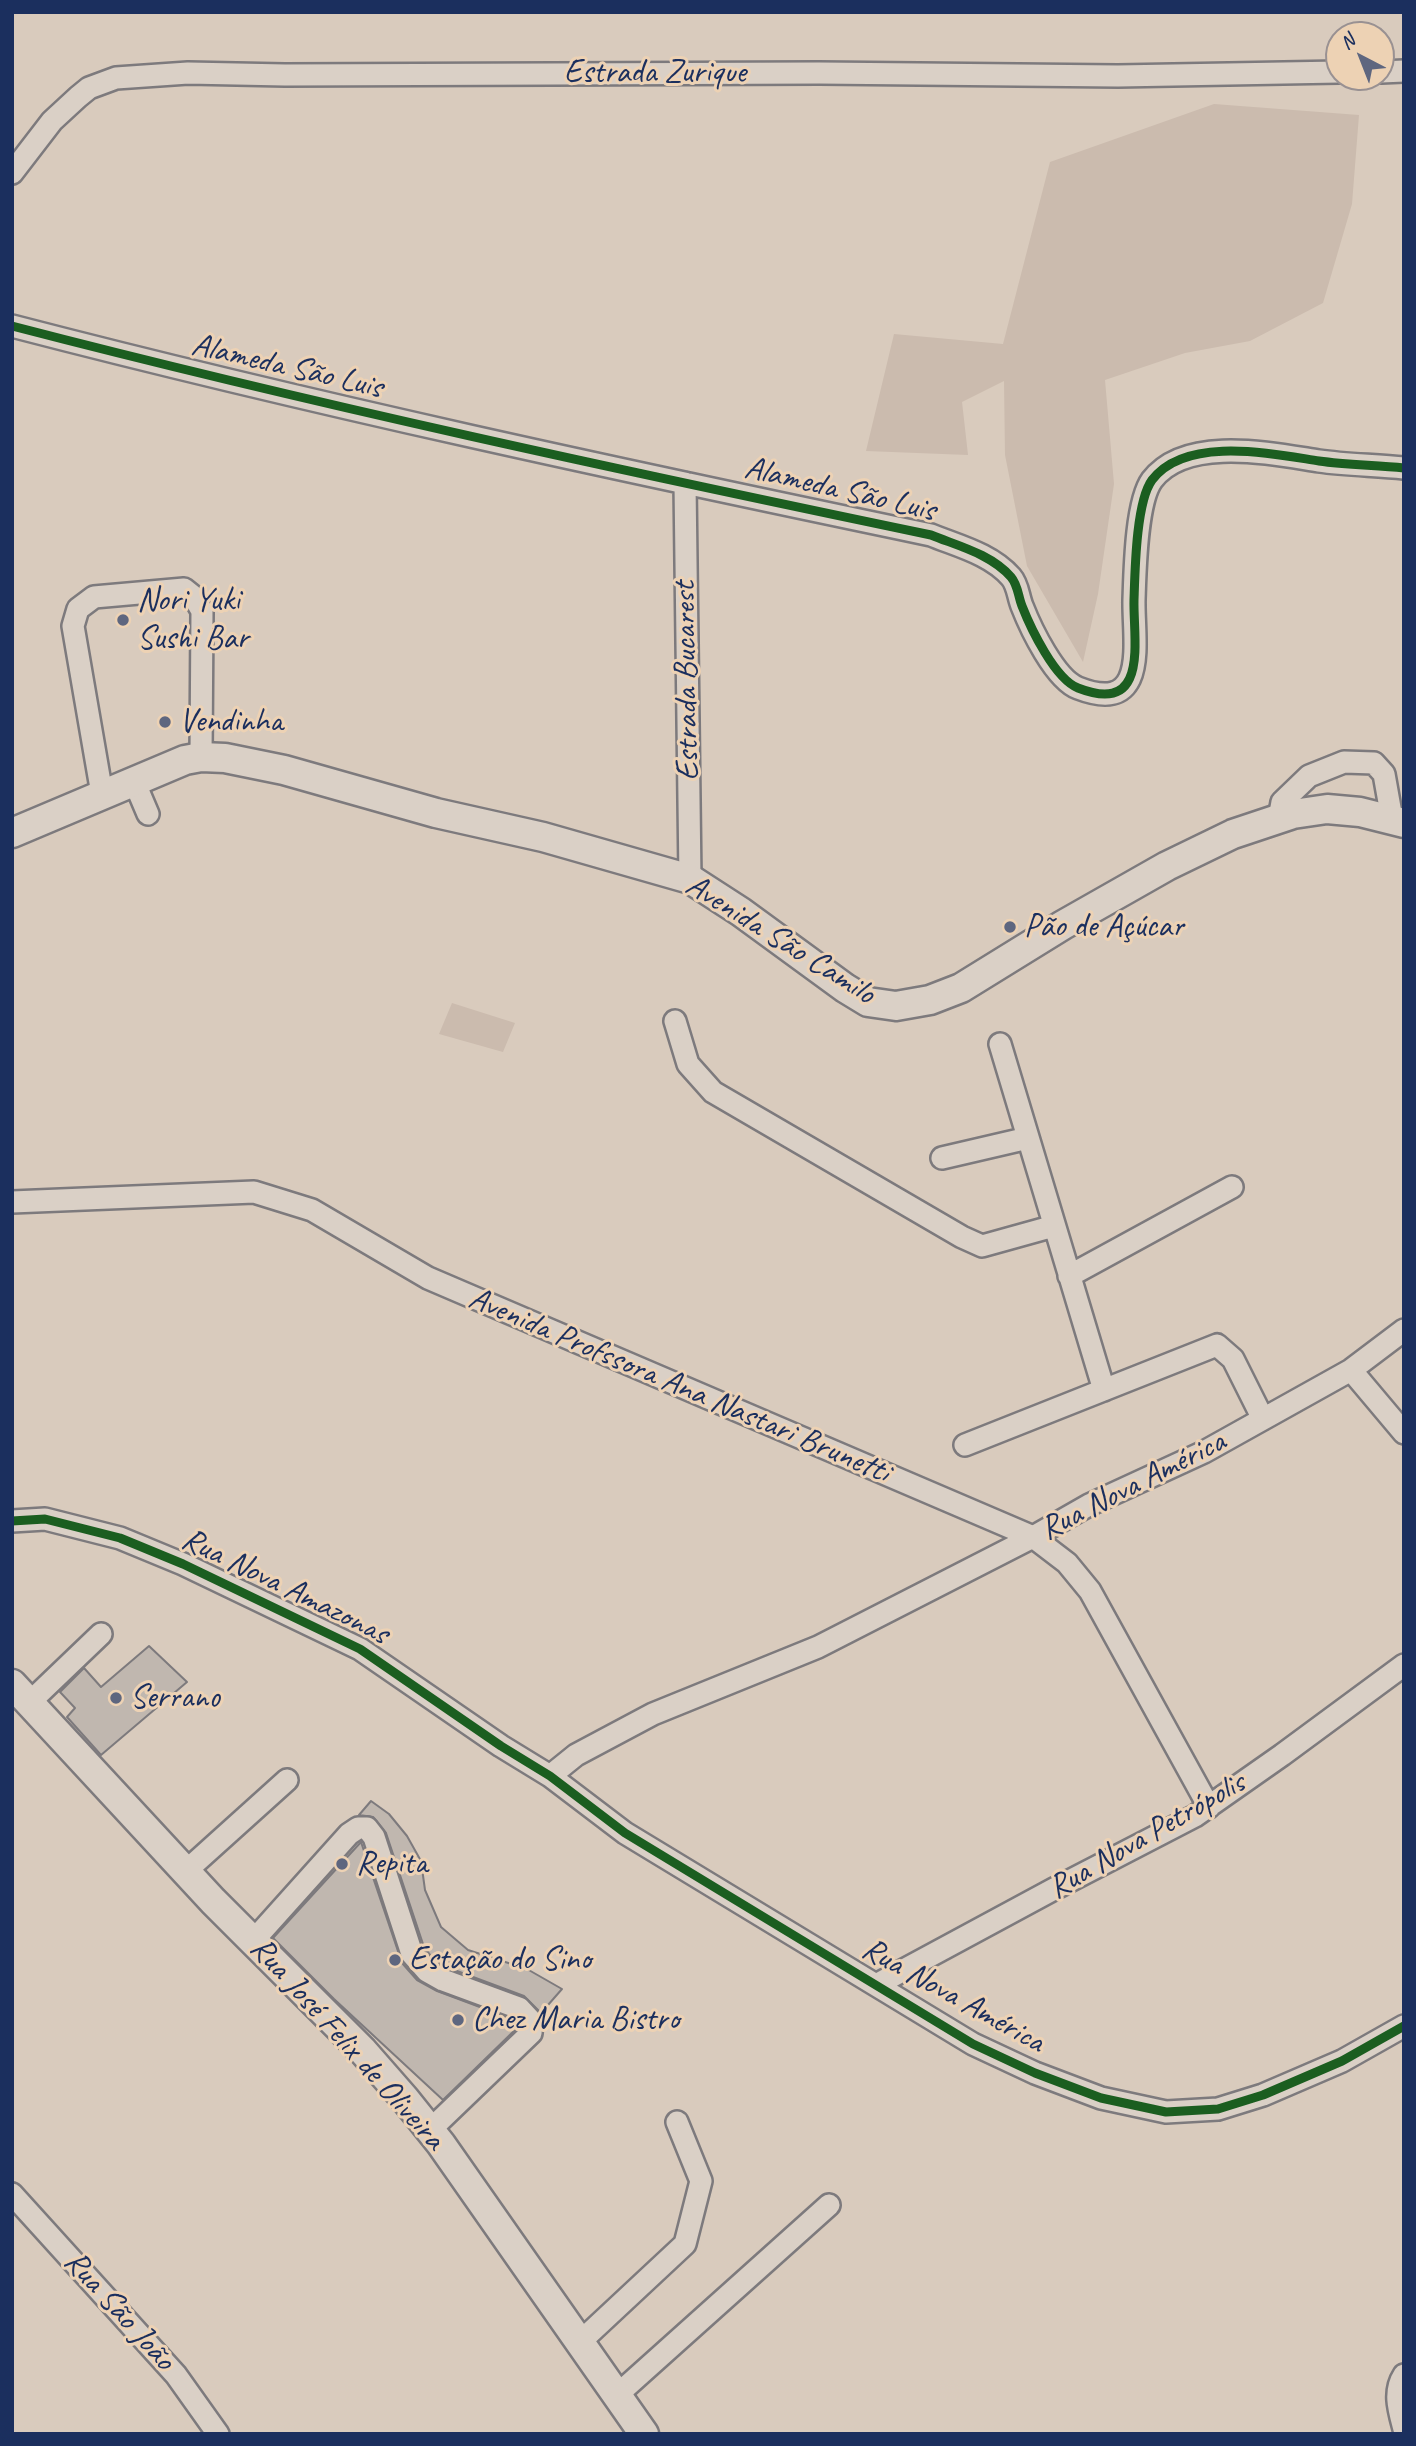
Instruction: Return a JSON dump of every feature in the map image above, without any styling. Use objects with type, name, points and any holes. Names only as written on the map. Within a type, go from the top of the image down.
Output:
[{"type":"main road","name":"Avenida São Camilo","points":[[12,833],[185,760],[201,757],[225,758],[297,774],[436,813],[543,837],[690,879],[741,912],[845,988],[868,1002],[896,1006],[930,1000],[961,988],[1063,925],[1167,866],[1233,834],[1293,814],[1327,809],[1360,811],[1398,821]]},
{"type":"main road","name":"Rua José Felix de Oliveira","points":[[21,1693],[186,1871],[363,2051],[430,2130],[644,2434]]},
{"type":"street","name":"Estrada Zurique","points":[[12,173],[52,121],[78,97],[89,88],[116,78],[188,73],[1118,76],[1325,72]]},
{"type":"street","name":"Alameda São Luis","points":[[12,326],[345,408],[931,535],[981,555],[1001,568],[1014,581],[1022,606],[1041,645],[1066,681],[1085,690],[1109,694],[1126,685],[1137,653],[1134,601],[1139,524],[1147,489],[1160,472],[1194,455],[1233,450],[1274,452],[1320,461],[1404,468]]},
{"type":"street","name":"Estrada Bucarest","points":[[685,483],[690,879]]},
{"type":"street","points":[[102,794],[73,626],[78,609],[94,597],[184,589],[194,597],[202,611],[201,757]]},
{"type":"street","points":[[1279,819],[1282,802],[1309,776],[1344,762],[1374,763],[1384,774],[1398,821]]},
{"type":"street","points":[[134,781],[148,814]]},
{"type":"street","points":[[675,1021],[688,1065],[713,1092],[962,1237],[982,1246],[1054,1226]]},
{"type":"street","points":[[1000,1044],[1104,1390]]},
{"type":"street","points":[[942,1158],[1028,1138]]},
{"type":"street","points":[[1069,1276],[1232,1187]]},
{"type":"street","name":"Avenida Profssora Ana Nastari Brunetti","points":[[12,1202],[254,1192],[288,1201],[312,1210],[428,1278],[1033,1537],[1066,1563],[1090,1591],[1209,1807]]},
{"type":"street","name":"Rua Nova América","points":[[1404,1330],[1351,1370],[1204,1452],[1089,1505],[1033,1537],[818,1647],[653,1714],[576,1755],[550,1776],[625,1833],[973,2044],[1035,2073],[1101,2098],[1166,2112],[1218,2109],[1264,2095],[1342,2061],[1404,2026]]},
{"type":"street","points":[[965,1445],[1217,1345],[1233,1359],[1263,1419]]},
{"type":"street","points":[[1351,1370],[1404,1433]]},
{"type":"street","name":"Rua Nova Amazonas","points":[[12,1521],[45,1519],[120,1538],[221,1581],[360,1649],[501,1746],[550,1776]]},
{"type":"street","points":[[21,1693],[101,1634]]},
{"type":"street","name":"Rua Nova Petrópolis","points":[[876,1985],[1195,1816],[1404,1665]]},
{"type":"street","points":[[186,1871],[287,1780]]},
{"type":"street","points":[[253,1941],[349,1834],[358,1828],[367,1828],[374,1837],[412,1954],[427,1971],[443,1980],[519,2007],[532,2022],[531,2033],[430,2130]]},
{"type":"street","points":[[580,2342],[685,2244],[701,2181],[677,2122]]},
{"type":"street","name":"Rua São João","points":[[12,2194],[176,2375],[218,2434]]},
{"type":"street","points":[[617,2395],[829,2205]]},
{"type":"street","points":[[1404,2375],[1398,2384],[1397,2397],[1404,2429]]},
{"type":"shaded area","points":[[1214,104],[1359,115],[1352,204],[1323,303],[1250,341],[1185,353],[1105,380],[1114,484],[1098,594],[1083,662],[1027,566],[1005,455],[1004,381],[962,402],[968,455],[866,451],[894,334],[1003,344],[1050,162]]},
{"type":"shaded area","points":[[452,1003],[515,1023],[503,1052],[439,1034]]},
{"type":"building","name":"Serrano","points":[[149,1646],[187,1682],[101,1755],[67,1717],[75,1708],[60,1692],[84,1668],[101,1687]]},
{"type":"building","points":[[371,1801],[389,1814],[407,1836],[421,1861],[425,1890],[441,1927],[468,1950],[527,1969],[562,1989],[541,2013],[524,1996],[435,1961],[424,1947],[386,1833],[373,1817],[359,1815]]},
{"type":"building","points":[[361,1842],[402,1963],[417,1980],[437,1991],[512,2019],[518,2027],[443,2100],[273,1938]]},
{"type":"cycle path","points":[[12,326],[470,436],[931,535],[974,552],[1003,569],[1015,583],[1031,627],[1061,675],[1078,688],[1101,694],[1117,692],[1127,683],[1133,670],[1137,537],[1147,490],[1152,480],[1167,466],[1186,457],[1231,451],[1404,468]]},
{"type":"cycle path","points":[[12,1521],[45,1519],[120,1538],[183,1564],[360,1649],[501,1746],[550,1776],[625,1833],[973,2044],[1035,2073],[1101,2098],[1166,2112],[1218,2109],[1263,2095],[1342,2061],[1404,2026]]},
{"type":"place","name":"Nori Yuki Sushi Bar","points":[[123,620]]},
{"type":"place","name":"Vendinha","points":[[165,722]]},
{"type":"place","name":"Pão de Açúcar","points":[[1010,927]]},
{"type":"place","name":"Serrano","points":[[116,1698]]},
{"type":"place","name":"Repita","points":[[342,1864]]},
{"type":"place","name":"Estação do Sino","points":[[395,1960]]},
{"type":"place","name":"Chez Maria Bistro","points":[[458,2020]]}]
